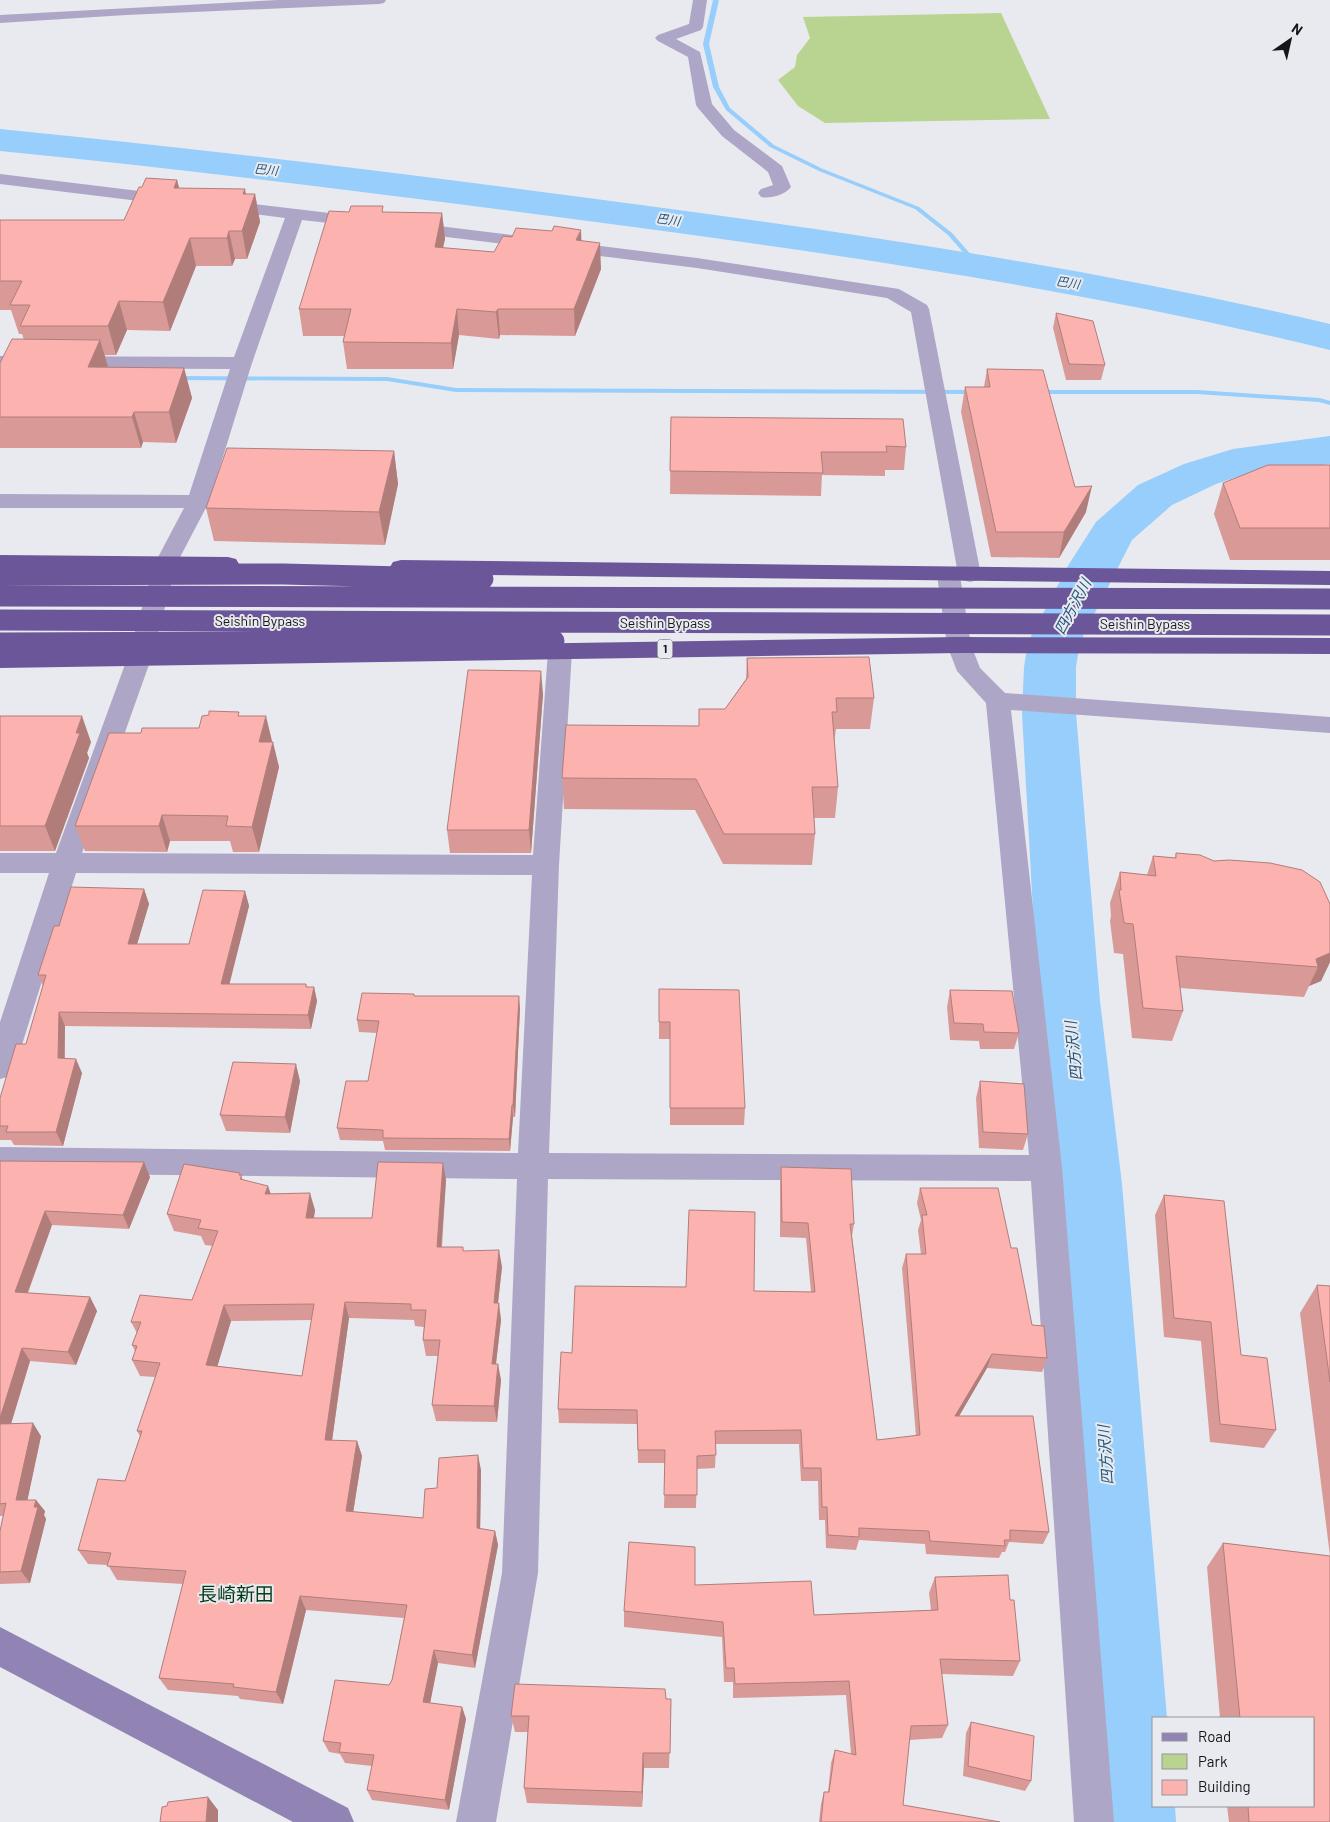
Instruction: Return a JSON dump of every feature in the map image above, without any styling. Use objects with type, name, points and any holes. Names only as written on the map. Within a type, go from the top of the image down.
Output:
[{"type":"highway","points":[[0,562],[1330,578]]},
{"type":"highway","points":[[0,575],[284,574],[542,580],[730,585],[933,598]]},
{"type":"highway","name":"Seishin Bypass","points":[[0,596],[1330,600]]},
{"type":"highway","name":"Seishin Bypass","points":[[0,620],[1330,624]]},
{"type":"highway","points":[[0,644],[783,640],[980,624]]},
{"type":"highway","name":"1","points":[[0,660],[959,645],[1330,646]]},
{"type":"street","points":[[0,19],[126,5],[379,0]]},
{"type":"street","points":[[700,0],[696,27],[663,38],[695,55],[704,105],[728,133],[776,170],[782,187],[767,193]]},
{"type":"street","points":[[1,182],[188,202]]},
{"type":"street","points":[[208,204],[697,263],[892,292],[920,309],[959,575],[959,645],[969,671],[1008,702],[1087,706],[1330,725]]},
{"type":"street","points":[[0,1067],[65,864],[139,659],[166,563],[198,502],[242,363],[295,214]]},
{"type":"street","points":[[0,362],[242,363]]},
{"type":"street","points":[[0,501],[198,502]]},
{"type":"street","points":[[476,1822],[520,1573],[533,1166],[546,865],[560,651]]},
{"type":"street","points":[[1008,702],[1046,1168],[1094,1822]]},
{"type":"street","points":[[0,864],[546,865]]},
{"type":"street","points":[[0,1160],[533,1166],[1046,1168]]},
{"type":"street","points":[[0,1646],[334,1822]]},
{"type":"green space","points":[[1001,13],[1050,119],[825,123],[798,106],[778,80],[795,67],[797,55],[810,38],[803,17]]},
{"type":"building","points":[[146,178],[177,180],[174,188],[245,189],[243,194],[255,194],[242,231],[229,231],[227,238],[190,238],[163,302],[119,301],[108,326],[20,326],[30,305],[10,305],[22,281],[0,281],[0,220],[124,220],[139,187],[142,187]]},
{"type":"building","points":[[351,206],[383,206],[382,212],[442,213],[435,247],[494,252],[503,236],[512,237],[516,228],[552,231],[554,226],[581,230],[576,240],[600,243],[574,309],[498,309],[496,312],[457,309],[451,343],[343,342],[351,309],[299,309],[329,211],[349,212]]},
{"type":"building","points":[[1056,313],[1093,321],[1105,365],[1069,364]]},
{"type":"building","points":[[12,339],[100,340],[88,367],[184,368],[169,412],[134,412],[132,417],[0,417],[0,363]]},
{"type":"building","points":[[987,369],[1043,370],[1075,487],[1092,486],[1064,532],[996,532],[965,387],[990,387]]},
{"type":"building","points":[[671,417],[903,419],[906,447],[886,446],[887,452],[821,452],[823,473],[670,471]]},
{"type":"building","points":[[227,448],[394,451],[379,512],[206,508]]},
{"type":"building","points":[[1268,465],[1330,465],[1330,528],[1240,528],[1223,483]]},
{"type":"building","points":[[869,657],[874,698],[836,698],[837,712],[832,712],[838,787],[812,787],[815,834],[724,834],[696,779],[562,778],[566,725],[699,726],[699,709],[725,709],[748,677],[747,658]]},
{"type":"building","points":[[468,670],[541,671],[529,830],[447,830]]},
{"type":"building","points":[[209,711],[239,712],[238,716],[266,716],[259,742],[273,742],[252,827],[226,826],[228,816],[162,815],[159,826],[75,826],[109,733],[141,733],[142,728],[199,728],[202,716],[209,715]]},
{"type":"building","points":[[0,716],[82,716],[76,733],[80,733],[45,826],[0,826]]},
{"type":"building","points":[[1176,853],[1200,855],[1214,861],[1229,860],[1270,863],[1302,870],[1320,882],[1330,904],[1330,953],[1316,959],[1318,967],[1176,956],[1183,1011],[1143,1008],[1133,924],[1124,923],[1119,890],[1121,890],[1120,872],[1156,876],[1153,856],[1176,858]]},
{"type":"building","points":[[71,887],[144,889],[128,944],[189,944],[203,890],[245,891],[221,984],[306,984],[306,987],[314,987],[308,1015],[59,1012],[58,1058],[76,1059],[56,1132],[6,1132],[8,1126],[0,1126],[0,1098],[16,1044],[26,1044],[46,975],[38,975],[54,926],[59,926]]},
{"type":"building","points":[[659,989],[739,990],[745,1108],[670,1108],[670,1022],[659,1022]]},
{"type":"building","points":[[950,990],[1012,991],[1019,1033],[984,1032],[983,1024],[954,1023]]},
{"type":"building","points":[[362,993],[414,994],[414,996],[519,996],[513,1105],[509,1139],[383,1138],[383,1130],[337,1128],[346,1081],[368,1081],[379,1021],[357,1020]]},
{"type":"building","points":[[233,1062],[296,1064],[285,1117],[220,1115]]},
{"type":"building","points":[[980,1081],[1024,1084],[1028,1134],[983,1132]]},
{"type":"building","points":[[0,1161],[144,1162],[123,1215],[45,1211],[15,1292],[90,1297],[68,1352],[22,1348],[0,1418]]},
{"type":"building","points":[[378,1162],[443,1163],[437,1247],[463,1247],[463,1251],[499,1250],[494,1303],[499,1303],[492,1364],[498,1364],[494,1406],[432,1405],[440,1340],[423,1340],[426,1310],[411,1310],[411,1304],[345,1302],[325,1440],[357,1441],[346,1511],[423,1518],[425,1489],[437,1488],[439,1458],[478,1455],[477,1528],[495,1531],[472,1655],[434,1650],[423,1702],[462,1707],[445,1800],[367,1790],[374,1755],[339,1752],[341,1743],[323,1741],[335,1680],[389,1685],[392,1680],[407,1605],[300,1596],[276,1692],[233,1687],[234,1684],[159,1678],[186,1571],[107,1566],[111,1553],[78,1550],[98,1479],[125,1481],[142,1431],[137,1431],[160,1363],[132,1360],[137,1346],[132,1345],[141,1322],[131,1322],[140,1295],[192,1300],[218,1231],[198,1228],[201,1220],[167,1214],[184,1164],[240,1173],[239,1175],[242,1175],[240,1179],[268,1186],[265,1194],[310,1193],[306,1218],[372,1218]],"holes":[[[314,1304],[302,1376],[206,1365],[224,1305]]]},
{"type":"building","points":[[781,1167],[851,1169],[854,1224],[850,1224],[877,1440],[920,1435],[906,1254],[926,1254],[922,1215],[927,1215],[920,1188],[998,1188],[1011,1248],[1017,1248],[1032,1325],[1044,1326],[1047,1358],[992,1354],[955,1416],[1033,1416],[1049,1532],[1010,1530],[1010,1540],[1004,1540],[1005,1546],[930,1541],[929,1531],[859,1528],[859,1537],[828,1535],[827,1507],[822,1507],[821,1468],[803,1468],[801,1430],[715,1431],[716,1455],[697,1456],[697,1495],[664,1495],[665,1450],[638,1450],[637,1410],[558,1409],[561,1352],[572,1353],[575,1286],[686,1287],[689,1210],[755,1212],[754,1291],[815,1292],[808,1223],[782,1222]]},
{"type":"building","points":[[1164,1195],[1224,1201],[1241,1355],[1267,1358],[1276,1430],[1220,1424],[1211,1322],[1174,1318]]},
{"type":"building","points":[[1317,1285],[1330,1286],[1330,1382]]},
{"type":"building","points":[[33,1423],[16,1500],[36,1500],[34,1507],[38,1507],[21,1571],[0,1572],[0,1531],[6,1503],[0,1504],[0,1424]]},
{"type":"building","points":[[629,1542],[695,1547],[695,1585],[811,1581],[814,1615],[938,1610],[935,1577],[1008,1575],[1010,1600],[1014,1600],[1020,1661],[940,1659],[948,1725],[911,1726],[903,1805],[1000,1822],[821,1822],[824,1792],[829,1792],[835,1750],[856,1755],[849,1681],[735,1684],[734,1668],[726,1668],[723,1622],[624,1611]]},
{"type":"building","points":[[1223,1543],[1330,1556],[1330,1822],[1249,1822],[1248,1807],[1315,1807],[1315,1717],[1240,1717]]},
{"type":"building","points":[[515,1684],[665,1689],[666,1699],[671,1699],[670,1753],[643,1753],[642,1792],[524,1788],[529,1716],[511,1716]]},
{"type":"building","points":[[971,1722],[1034,1736],[1031,1781],[968,1766]]},
{"type":"building","points":[[208,1797],[206,1822],[160,1822],[162,1807],[167,1806],[168,1802]]},
{"type":"waterway","points":[[716,0],[706,44],[716,87],[728,109],[772,146],[821,170],[917,208],[950,234],[978,266]]},
{"type":"waterway","name":"巴川","points":[[0,140],[158,156],[395,184],[895,252],[1070,281],[1244,316],[1330,337]]},
{"type":"waterway","points":[[175,378],[387,379],[456,390],[977,392]]},
{"type":"waterway","points":[[1037,392],[1197,392],[1320,400],[1330,403]]},
{"type":"waterway","name":"四方沢川","points":[[1132,1822],[1088,1184],[1069,1001],[1049,713],[1050,667],[1054,642],[1094,564],[1113,532],[1155,495],[1200,474],[1233,463],[1330,450]]},
{"type":"district","name":"長崎新田","points":[[236,1594]]}]
